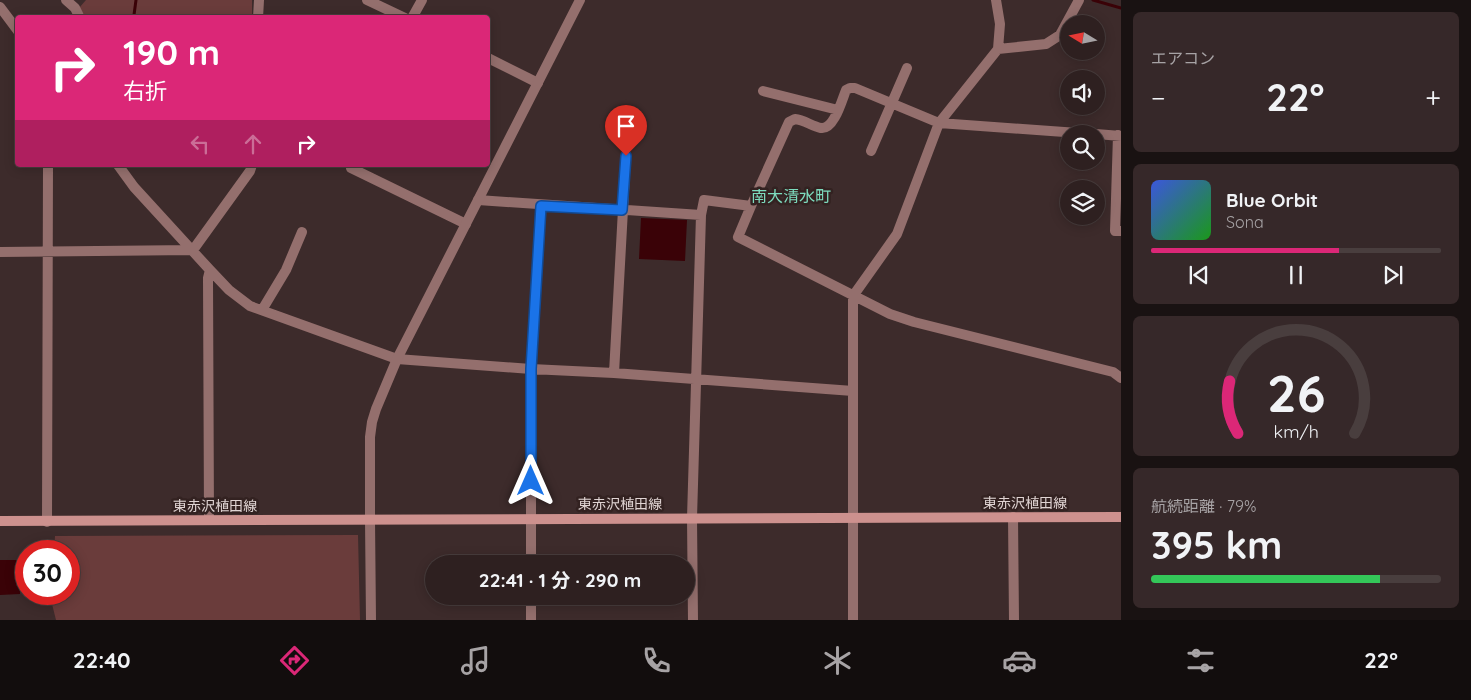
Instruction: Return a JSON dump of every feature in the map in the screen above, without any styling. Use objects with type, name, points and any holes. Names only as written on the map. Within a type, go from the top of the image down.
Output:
[{"type":"main road","name":"東赤沢植田線","points":[[0,522],[1121,517]]},
{"type":"street","points":[[66,0],[75,8],[78,15]]},
{"type":"street","points":[[258,15],[259,0]]},
{"type":"street","points":[[367,0],[398,15]]},
{"type":"street","points":[[414,15],[422,0]]},
{"type":"street","points":[[371,620],[370,437],[376,409],[397,360],[580,0]]},
{"type":"street","points":[[853,620],[853,296],[897,234],[939,123],[998,49],[1000,24],[996,0]]},
{"type":"street","points":[[998,49],[1046,44],[1060,35],[1079,0]]},
{"type":"street","points":[[0,7],[15,27]]},
{"type":"street","points":[[490,59],[538,83]]},
{"type":"street","points":[[871,151],[907,68]]},
{"type":"street","points":[[1060,132],[939,123],[855,88],[850,88],[846,90],[832,123],[827,128],[821,128],[795,119],[789,122],[738,237],[890,314],[914,322],[1113,372],[1121,378]]},
{"type":"street","points":[[763,91],[838,110]]},
{"type":"street","points":[[1105,135],[1120,136],[1115,231],[1121,232]]},
{"type":"street","points":[[614,373],[626,156]]},
{"type":"street","points":[[47,522],[48,167]]},
{"type":"street","points":[[119,167],[134,187],[210,270],[229,290],[250,306],[397,360],[696,378],[853,391]]},
{"type":"street","points":[[193,250],[249,167]]},
{"type":"street","points":[[351,168],[466,224]]},
{"type":"street","points":[[478,200],[541,206],[701,215]]},
{"type":"street","points":[[693,620],[692,518],[701,215],[704,200],[751,206]]},
{"type":"street","points":[[531,555],[531,369],[541,206]]},
{"type":"street","points":[[262,310],[286,270],[302,232]]},
{"type":"street","points":[[0,252],[193,250]]},
{"type":"street","points":[[209,520],[208,278],[210,270]]},
{"type":"street","points":[[1013,517],[1014,620]]},
{"type":"street","points":[[531,605],[531,620]]},
{"type":"shaded area","points":[[86,0],[252,0],[252,15],[84,15],[79,8]]},
{"type":"shaded area","points":[[641,218],[687,220],[685,261],[639,259]]},
{"type":"shaded area","points":[[358,535],[360,620],[56,620],[52,605],[80,605],[80,540],[55,540],[55,536]]},
{"type":"shaded area","points":[[0,560],[15,560],[15,594],[0,595]]},
{"type":"waterway","points":[[134,15],[136,0]]},
{"type":"waterway","points":[[1093,0],[1121,8]]},
{"type":"district","name":"南大清水町","points":[[791,196]]},
{"type":"route","points":[[531,481],[531,369],[541,206],[622,210],[626,156]]}]
